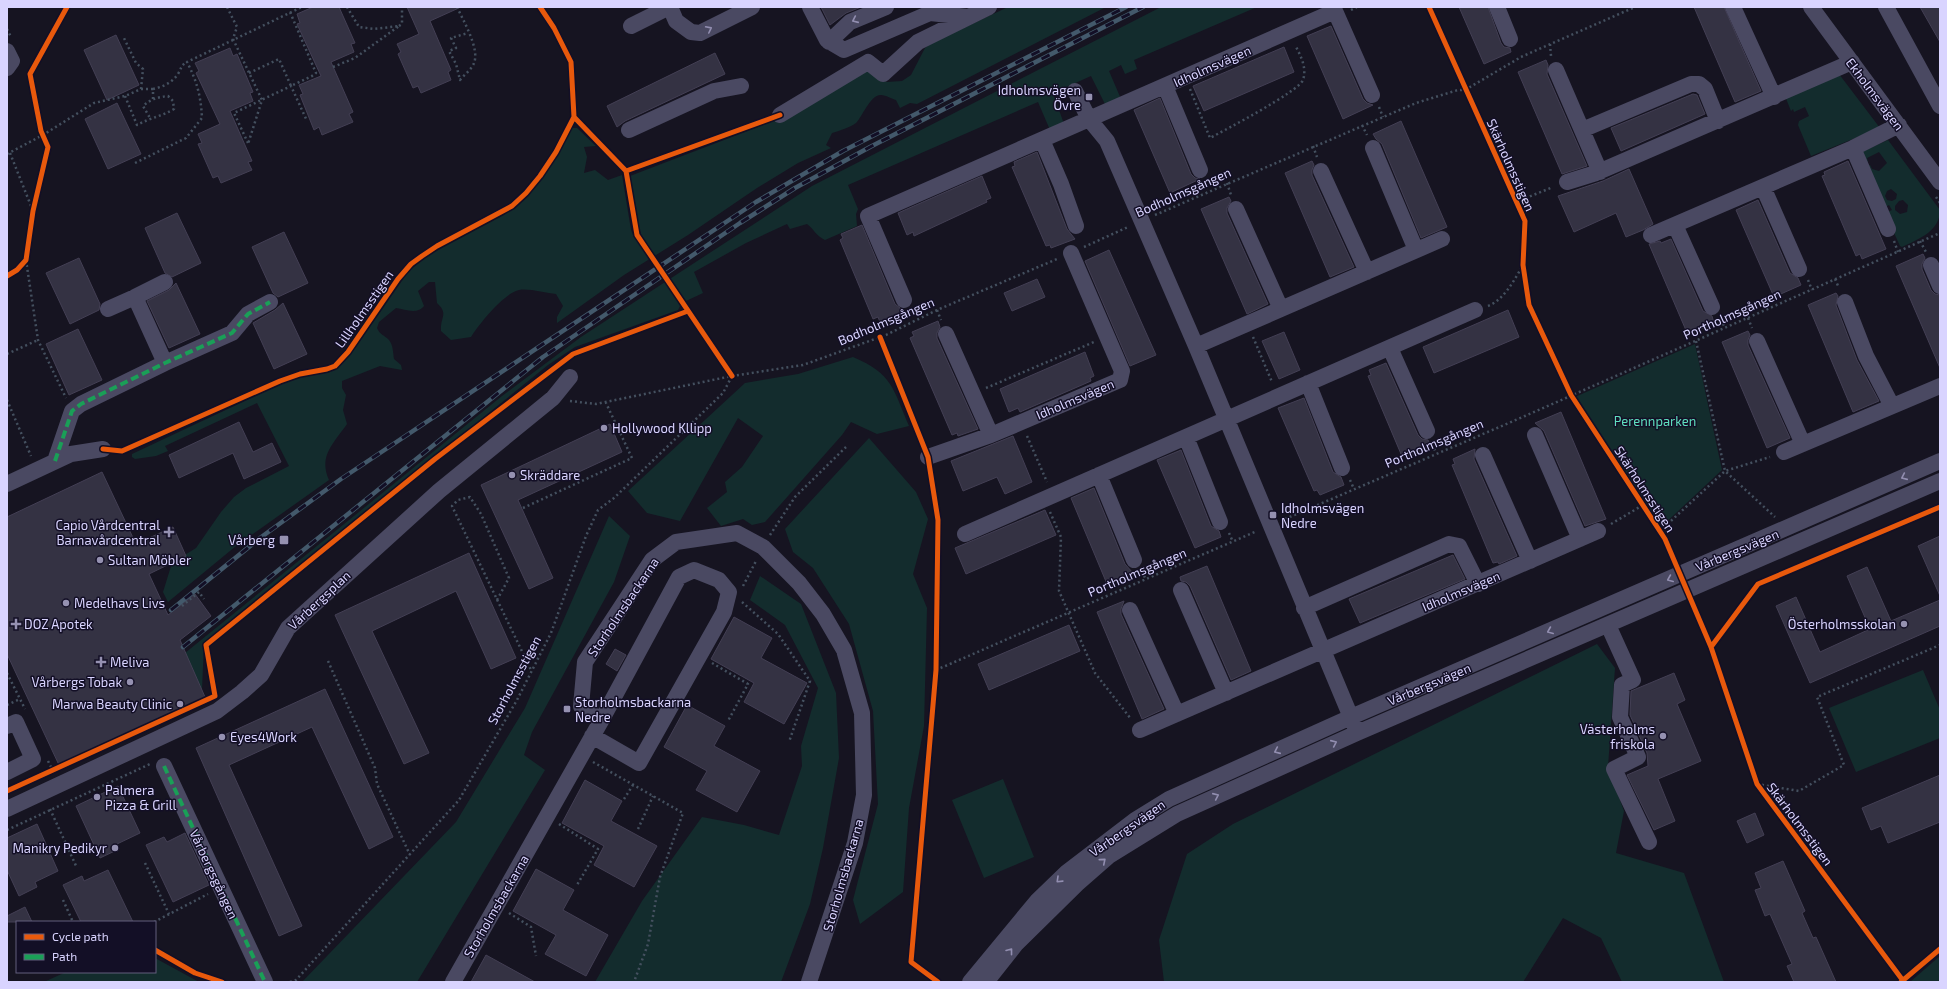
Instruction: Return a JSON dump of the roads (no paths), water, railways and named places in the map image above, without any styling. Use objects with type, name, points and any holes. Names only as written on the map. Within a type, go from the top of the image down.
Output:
[{"type":"street","points":[[631,26],[670,7],[676,21],[690,32],[700,33],[752,7]]},
{"type":"street","points":[[810,7],[830,42],[844,50],[930,13],[968,17]]},
{"type":"street","points":[[830,42],[850,22],[886,7]]},
{"type":"street","points":[[780,114],[868,62],[883,74],[918,42],[989,7]]},
{"type":"street","points":[[1497,7],[1510,39]]},
{"type":"street","points":[[1733,7],[1774,97]]},
{"type":"street","name":"Ekholmsvägen","points":[[1811,7],[1940,182]]},
{"type":"street","points":[[1886,7],[1940,106]]},
{"type":"street","name":"Idholmsvägen","points":[[904,300],[868,216],[1335,11],[1372,95]]},
{"type":"street","points":[[7,50],[12,61],[7,68]]},
{"type":"street","points":[[1567,182],[1600,172],[1852,62]]},
{"type":"street","points":[[1556,70],[1600,172]]},
{"type":"street","points":[[1582,130],[1691,84],[1699,84],[1705,89],[1718,121]]},
{"type":"street","points":[[629,130],[714,91],[741,86]]},
{"type":"street","points":[[1165,86],[1200,170]]},
{"type":"street","points":[[1075,91],[1089,119],[1107,141],[1196,346],[1304,608],[1358,733]]},
{"type":"street","points":[[1652,235],[1853,148],[1899,125]]},
{"type":"street","points":[[1042,140],[1076,226]]},
{"type":"street","points":[[1373,148],[1416,250]]},
{"type":"street","points":[[1853,148],[1888,229]]},
{"type":"street","points":[[1321,171],[1367,272]]},
{"type":"street","points":[[1763,187],[1798,269]]},
{"type":"street","points":[[1236,209],[1281,309]]},
{"type":"street","points":[[1675,225],[1712,307]]},
{"type":"street","points":[[1196,346],[1442,239]]},
{"type":"street","name":"Idholmsvägen","points":[[928,457],[991,435],[1120,380],[1122,371],[1071,253]]},
{"type":"street","points":[[1931,265],[1940,286]]},
{"type":"street","points":[[108,309],[165,282]]},
{"type":"street","points":[[135,297],[164,363]]},
{"type":"street","points":[[55,461],[72,411],[81,404],[164,363],[232,333],[248,314],[270,302]]},
{"type":"street","points":[[1845,302],[1866,356],[1892,406]]},
{"type":"street","points":[[965,534],[1475,310]]},
{"type":"street","points":[[946,334],[991,435]]},
{"type":"street","points":[[1757,341],[1803,444]]},
{"type":"street","points":[[1390,348],[1427,431]]},
{"type":"street","name":"Vårbergsplan","points":[[7,809],[216,711],[242,692],[260,675],[288,628],[439,491],[553,398],[570,377]]},
{"type":"street","points":[[1308,383],[1342,468]]},
{"type":"street","points":[[1784,452],[1940,386]]},
{"type":"street","points":[[1186,436],[1220,522]]},
{"type":"street","points":[[1535,436],[1580,539]]},
{"type":"street","points":[[7,484],[71,454],[104,449]]},
{"type":"street","points":[[1483,455],[1530,561]]},
{"type":"street","name":"Vårbergsvägen","points":[[970,982],[1037,901],[1067,872],[1135,820],[1169,799],[1351,717],[1940,461]]},
{"type":"street","points":[[1099,475],[1134,560]]},
{"type":"street","name":"Vårbergsvägen","points":[[986,982],[1016,944],[1047,912],[1109,856],[1177,814],[1358,733],[1940,481]]},
{"type":"street","name":"Idholmsvägen","points":[[1140,730],[1598,531]]},
{"type":"street","name":"Storholmsbackarna","points":[[453,982],[601,721],[581,706],[585,662],[652,560],[676,542],[704,536],[737,533],[763,547],[799,583],[823,614],[844,650],[862,713],[864,795],[855,843],[809,982]]},
{"type":"street","points":[[1304,608],[1449,544],[1459,546],[1478,584]]},
{"type":"street","points":[[592,736],[639,763],[724,612],[730,592],[719,580],[694,570],[679,577],[601,721]]},
{"type":"street","points":[[1181,590],[1226,693]]},
{"type":"street","points":[[1130,610],[1176,714]]},
{"type":"street","points":[[1608,624],[1633,680],[1622,685],[1620,718],[1638,757],[1614,769],[1649,842]]},
{"type":"street","points":[[7,726],[16,722],[33,759],[7,772]]},
{"type":"street","name":"Vårbergsgången","points":[[158,764],[221,888],[265,982]]},
{"type":"railway","points":[[171,610],[260,538],[341,479],[756,202],[843,151],[1126,7]]},
{"type":"railway","points":[[183,647],[543,357],[740,223],[795,188],[870,147],[1143,7]]},
{"type":"place","name":"Idholmsvägen Övre","points":[[1089,97]]},
{"type":"place","name":"Hollywood Kllipp","points":[[604,428]]},
{"type":"place","name":"Skräddare","points":[[512,475]]},
{"type":"place","name":"Idholmsvägen Nedre","points":[[1273,515]]},
{"type":"place","name":"Capio Vårdcentral Barnavårdcentral","points":[[169,532]]},
{"type":"place","name":"Vårberg","points":[[284,540]]},
{"type":"place","name":"Sultan Möbler","points":[[100,560]]},
{"type":"place","name":"Medelhavs Livs","points":[[66,603]]},
{"type":"place","name":"DOZ Apotek","points":[[16,624]]},
{"type":"place","name":"Österholmsskolan","points":[[1904,624]]},
{"type":"place","name":"Meliva","points":[[101,662]]},
{"type":"place","name":"Vårbergs Tobak","points":[[130,682]]},
{"type":"place","name":"Marwa Beauty Clinic","points":[[180,704]]},
{"type":"place","name":"Storholmsbackarna Nedre","points":[[567,709]]},
{"type":"place","name":"Västerholms friskola","points":[[1663,736]]},
{"type":"place","name":"Eyes4Work","points":[[222,737]]},
{"type":"place","name":"Palmera Pizza & Grill","points":[[97,797]]},
{"type":"place","name":"Manikry Pedikyr","points":[[115,848]]},
{"type":"park label","name":"Perennparken","points":[[1655,421]]}]
